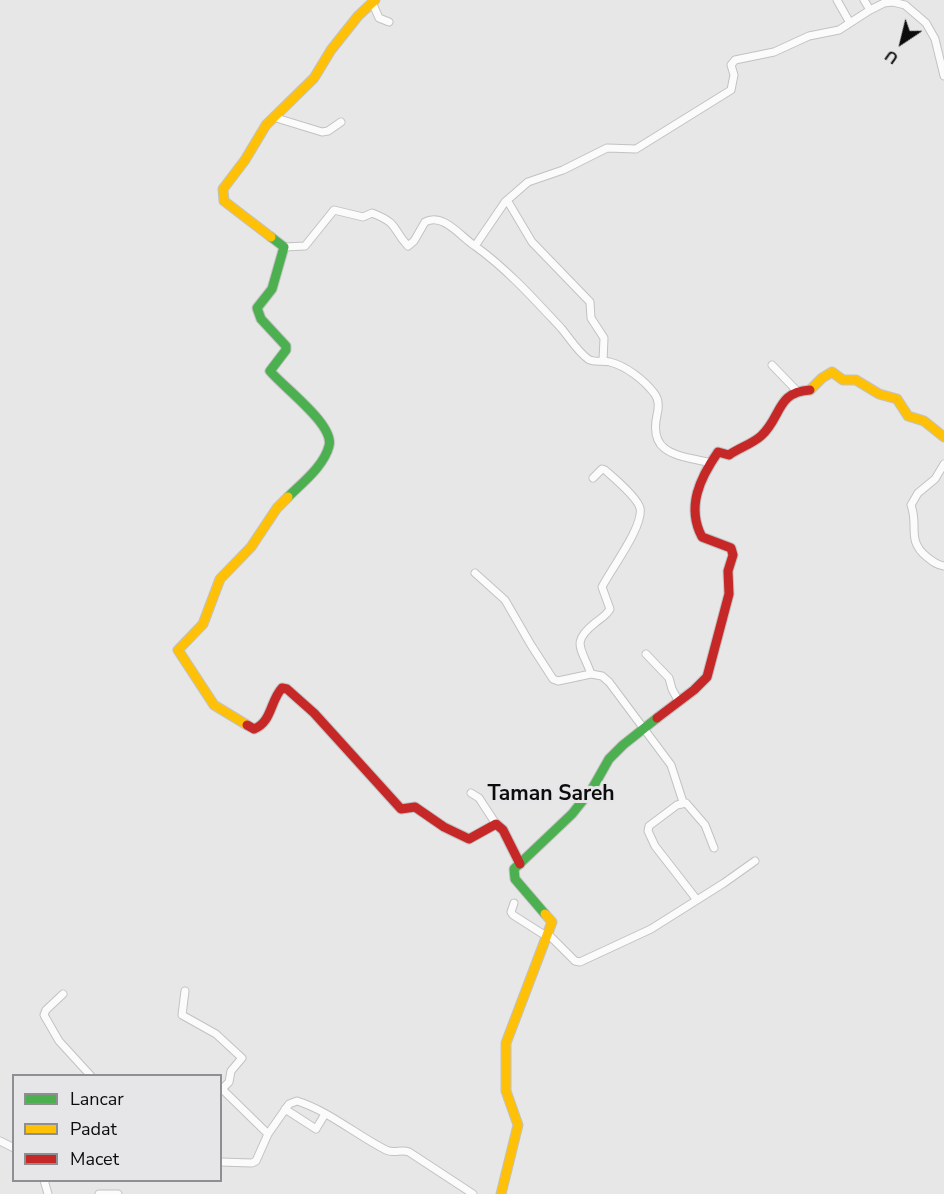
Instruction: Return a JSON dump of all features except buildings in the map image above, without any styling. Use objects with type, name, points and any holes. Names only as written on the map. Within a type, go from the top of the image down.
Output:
[{"type":"street","points":[[837,0],[850,23]]},
{"type":"street","points":[[864,0],[870,9]]},
{"type":"street","points":[[389,22],[379,18],[374,1],[358,16],[331,50],[314,78],[273,117],[223,189],[222,199],[284,247],[305,246],[334,210],[363,217],[372,213],[388,220],[395,226],[408,246],[414,241],[425,222],[434,219],[447,224],[492,258],[517,282],[588,360],[603,361],[626,369],[655,394],[658,409],[654,429],[659,444],[673,453],[711,463]]},
{"type":"street","points":[[475,246],[507,200],[528,182],[562,170],[608,148],[636,149],[645,145],[731,90],[734,75],[731,65],[735,60],[774,52],[809,36],[839,30],[870,9],[884,3],[905,5],[926,22],[935,39],[944,76]]},
{"type":"street","points":[[273,117],[322,132],[328,131],[341,122]]},
{"type":"street","points":[[507,200],[532,242],[590,303],[591,318],[605,342],[603,361]]},
{"type":"street","points":[[284,247],[272,289],[258,308],[261,319],[286,346],[286,350],[270,368],[270,371],[318,420],[330,439],[329,447],[299,488],[278,507],[257,539],[231,570],[219,580],[202,626],[179,647],[179,653],[214,705],[254,729],[265,723],[277,691],[282,688],[287,689],[314,713],[400,809],[416,807],[444,827],[469,839],[496,824]]},
{"type":"street","points":[[772,365],[797,391]]},
{"type":"street","points":[[501,1194],[518,1125],[506,1091],[506,1043],[552,922],[514,877],[514,869],[572,814],[592,789],[609,759],[622,745],[694,690],[710,671],[730,588],[728,575],[733,555],[732,550],[726,545],[702,537],[693,515],[693,506],[711,463],[718,452],[729,455],[759,437],[768,428],[781,405],[797,391],[811,390],[822,378],[833,372],[843,380],[856,380],[879,394],[897,399],[908,416],[924,421],[944,437]]},
{"type":"street","points":[[944,464],[935,479],[918,493],[911,505],[915,516],[913,532],[915,543],[928,558],[944,566]]},
{"type":"street","points":[[591,674],[580,638],[607,614],[609,609],[602,587],[634,533],[640,507],[605,470],[602,469],[593,478]]},
{"type":"street","points":[[475,573],[505,600],[553,679],[558,681],[591,674],[604,677],[671,765],[683,802],[705,825],[714,848]]},
{"type":"street","points":[[646,654],[669,678],[679,702]]},
{"type":"street","points":[[471,793],[478,798],[496,824],[503,830],[520,864]]},
{"type":"street","points":[[683,802],[655,820],[648,831],[655,846],[697,900]]},
{"type":"street","points":[[514,903],[511,912],[513,915],[546,935],[580,962],[651,929],[755,861]]},
{"type":"street","points":[[185,991],[182,1015],[216,1034],[242,1058],[231,1071],[228,1084],[222,1089]]},
{"type":"street","points":[[63,994],[46,1010],[44,1015],[59,1041],[89,1074]]},
{"type":"street","points":[[222,1091],[268,1134]]},
{"type":"street","points":[[222,1162],[252,1163],[256,1161],[268,1134],[285,1109],[292,1102],[297,1101],[325,1114],[389,1151],[409,1152],[473,1194]]},
{"type":"street","points":[[285,1109],[316,1129],[325,1114]]},
{"type":"street","points":[[99,1194],[118,1194]]},
{"type":"traffic: fast","points":[[271,237],[284,247],[272,289],[257,308],[261,319],[286,346],[286,350],[270,371],[316,417],[329,437],[329,446],[322,460],[312,474],[288,497]]},
{"type":"traffic: fast","points":[[545,914],[515,879],[514,869],[572,814],[592,789],[609,759],[657,718]]},
{"type":"traffic: slow","points":[[271,237],[224,201],[223,189],[245,160],[266,125],[314,78],[331,50],[358,16],[375,0]]},
{"type":"traffic: slow","points":[[810,390],[832,372],[843,380],[856,380],[879,394],[897,399],[908,416],[924,421],[944,437]]},
{"type":"traffic: slow","points":[[247,725],[214,705],[178,650],[203,624],[220,579],[251,547],[277,508],[288,497]]},
{"type":"traffic: slow","points":[[501,1194],[518,1125],[506,1091],[506,1043],[552,922],[545,914]]},
{"type":"traffic: jam","points":[[657,718],[694,690],[707,677],[729,594],[728,571],[733,555],[731,548],[702,537],[697,526],[695,504],[701,482],[718,452],[729,455],[757,439],[768,429],[785,400],[791,395],[810,390]]},
{"type":"traffic: jam","points":[[247,725],[254,729],[260,726],[268,716],[278,693],[282,688],[287,689],[314,713],[401,809],[415,807],[444,827],[469,839],[496,824],[503,830],[520,864]]},
{"type":"district","name":"Taman Sareh","points":[[551,795]]}]
